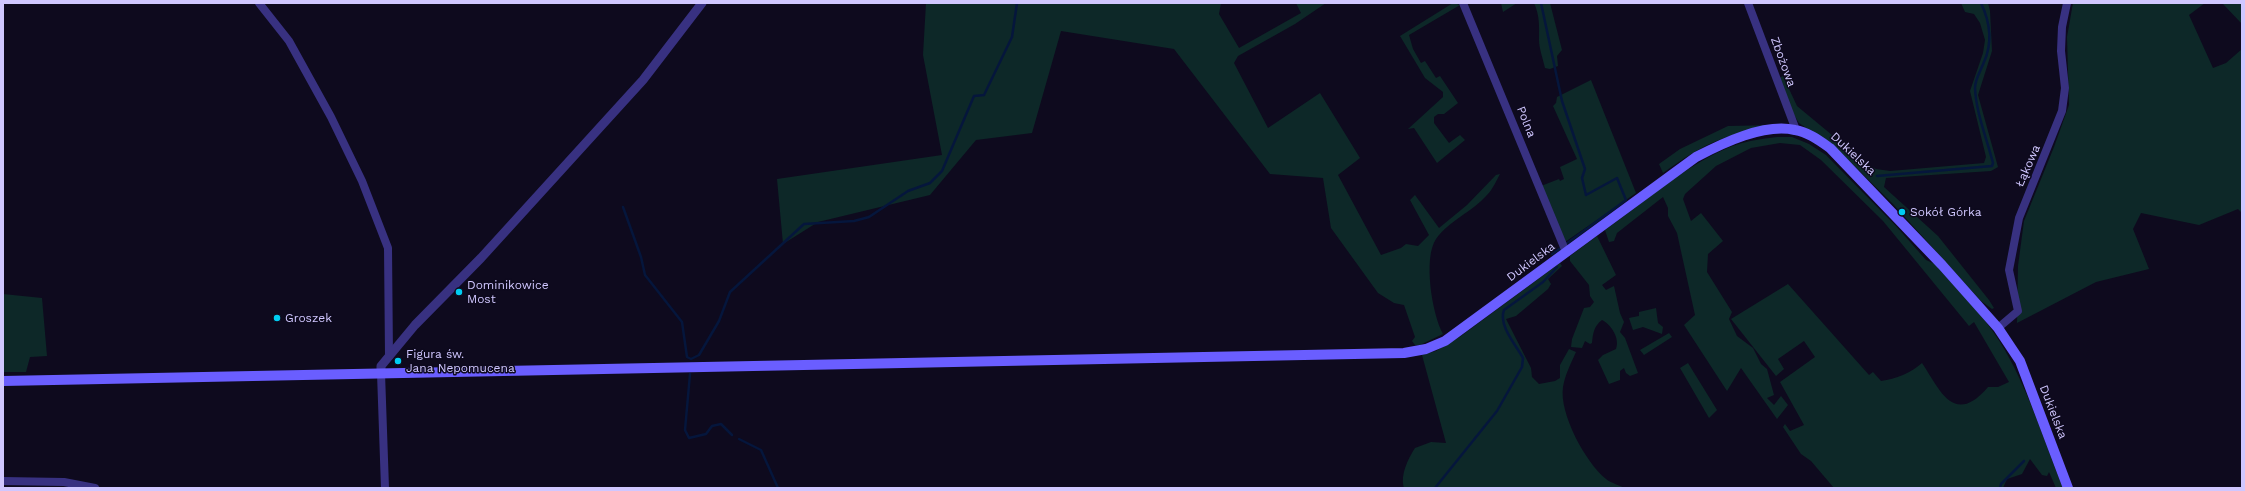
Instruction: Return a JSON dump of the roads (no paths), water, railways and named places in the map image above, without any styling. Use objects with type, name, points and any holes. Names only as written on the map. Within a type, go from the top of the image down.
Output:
[{"type":"main road","name":"Dukielska","points":[[3,381],[1404,353],[1426,349],[1445,341],[1696,157],[1719,145],[1766,131],[1796,130],[1817,139],[1844,161],[1939,261],[1998,328],[2020,361],[2068,488]]},
{"type":"street","points":[[259,3],[289,41],[331,117],[362,181],[388,248],[389,356]]},
{"type":"street","points":[[385,488],[381,366],[415,325],[481,258],[643,80],[702,3]]},
{"type":"street","name":"Polna","points":[[1462,3],[1566,252]]},
{"type":"street","name":"Zbożowa","points":[[1748,3],[1796,130]]},
{"type":"street","name":"Łąkowa","points":[[1998,328],[2018,311],[2009,270],[2019,218],[2052,141],[2062,112],[2065,88],[2061,51],[2062,27],[2067,3]]},
{"type":"street","points":[[3,481],[64,482],[95,488]]},
{"type":"waterway","points":[[623,207],[641,257],[645,275],[682,322],[687,357],[691,359],[699,355],[719,321],[730,292],[804,224],[854,221],[869,217],[908,191],[930,183],[942,171],[974,96],[984,95],[1012,37],[1017,3]]},
{"type":"waterway","points":[[1541,3],[1562,101],[1585,169],[1582,178],[1586,195],[1617,178],[1626,200],[1566,244]]},
{"type":"waterway","points":[[1877,176],[1992,166],[1993,163],[1977,107],[1975,88],[1977,78],[1989,47],[1987,17],[1981,3]]},
{"type":"waterway","points":[[1552,254],[1561,248]]},
{"type":"waterway","points":[[1435,488],[1497,411],[1522,367],[1523,358],[1503,322],[1504,310],[1543,282],[1557,267]]},
{"type":"waterway","points":[[690,374],[685,430],[689,438],[706,434],[712,426],[721,424],[732,435]]},
{"type":"waterway","points":[[739,439],[761,450],[778,488]]},
{"type":"waterway","points":[[2000,488],[2001,484],[2024,461]]},
{"type":"place","name":"Sokół Górka","points":[[1902,212]]},
{"type":"place","name":"Dominikowice Most","points":[[459,292]]},
{"type":"place","name":"Groszek","points":[[277,318]]},
{"type":"place","name":"Figura św. Jana Nepomucena","points":[[398,361]]}]
